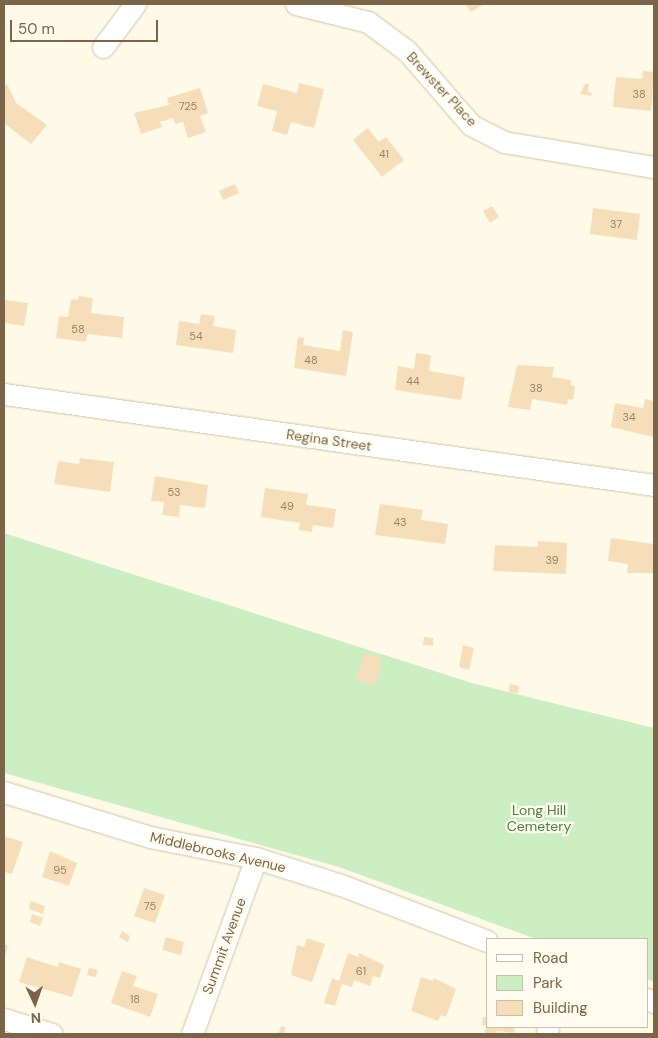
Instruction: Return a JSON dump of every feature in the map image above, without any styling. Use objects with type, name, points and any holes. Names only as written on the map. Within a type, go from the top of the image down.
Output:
[{"type":"street","points":[[103,47],[135,4]]},
{"type":"street","name":"Brewster Place","points":[[296,4],[368,22],[407,51],[471,125],[504,142],[654,167]]},
{"type":"street","name":"Regina Street","points":[[4,394],[654,485]]},
{"type":"street","name":"Middlebrooks Avenue","points":[[4,792],[150,836],[256,858],[342,886],[486,941]]},
{"type":"street","name":"Summit Avenue","points":[[192,1034],[256,858]]},
{"type":"street","points":[[4,1019],[52,1034]]},
{"type":"green space","name":"Long Hill Cemetery","points":[[4,533],[472,683],[654,728],[654,982],[648,979],[648,938],[533,938],[339,867],[4,773]]},
{"type":"building","points":[[465,4],[484,4],[471,12]]},
{"type":"building","points":[[643,71],[654,72],[651,111],[613,107],[616,77],[642,79]]},
{"type":"building","points":[[299,83],[324,89],[314,128],[291,122],[287,135],[272,131],[277,111],[257,106],[263,84],[297,93]]},
{"type":"building","points":[[7,84],[16,103],[47,125],[31,144],[4,123],[4,86]]},
{"type":"building","points":[[585,84],[589,84],[588,92],[592,92],[591,96],[580,94]]},
{"type":"building","points":[[200,88],[208,113],[200,116],[206,132],[188,138],[183,122],[175,124],[173,118],[160,122],[162,127],[141,134],[134,113],[169,105],[167,98]]},
{"type":"building","points":[[368,128],[379,142],[386,137],[404,160],[382,177],[353,140]]},
{"type":"building","points":[[235,184],[239,193],[223,200],[219,191]]},
{"type":"building","points":[[492,206],[499,217],[490,223],[483,211]]},
{"type":"building","points":[[593,208],[640,214],[637,240],[590,234]]},
{"type":"building","points":[[79,296],[93,298],[91,313],[124,317],[122,338],[88,334],[86,342],[56,338],[59,316],[68,317],[71,299],[78,300]]},
{"type":"building","points":[[4,300],[28,303],[24,326],[4,323]]},
{"type":"building","points":[[201,314],[215,316],[213,326],[236,330],[233,353],[176,345],[179,321],[199,324]]},
{"type":"building","points":[[343,330],[353,332],[346,376],[294,368],[298,337],[304,338],[303,345],[340,351]]},
{"type":"building","points":[[416,353],[431,355],[429,371],[465,377],[461,400],[395,390],[398,366],[414,369]]},
{"type":"building","points":[[517,365],[554,367],[552,377],[571,380],[571,385],[575,386],[573,400],[568,399],[567,405],[532,399],[530,410],[508,407]]},
{"type":"building","points":[[645,399],[654,401],[654,437],[611,427],[615,403],[643,408]]},
{"type":"building","points":[[80,458],[114,462],[110,492],[54,484],[58,461],[79,464]]},
{"type":"building","points":[[155,476],[208,485],[205,508],[180,505],[179,517],[162,515],[164,502],[151,501]]},
{"type":"building","points":[[265,488],[308,494],[306,505],[336,509],[333,528],[313,525],[312,532],[299,530],[300,523],[261,517]]},
{"type":"building","points":[[380,504],[423,510],[421,520],[448,524],[445,544],[375,535]]},
{"type":"building","points":[[611,538],[653,544],[654,573],[627,573],[628,564],[608,561]]},
{"type":"building","points":[[538,541],[567,543],[566,574],[493,571],[495,545],[538,547]]},
{"type":"building","points":[[424,637],[433,638],[433,646],[423,645]]},
{"type":"building","points":[[463,645],[474,648],[469,670],[459,667]]},
{"type":"building","points":[[364,653],[382,658],[375,685],[356,680]]},
{"type":"building","points":[[510,684],[519,686],[518,693],[509,692]]},
{"type":"building","points":[[4,836],[23,842],[12,874],[4,872]]},
{"type":"building","points":[[50,851],[77,863],[69,886],[42,877]]},
{"type":"building","points":[[144,888],[165,895],[155,923],[134,916]]},
{"type":"building","points":[[31,901],[45,906],[43,914],[29,909]]},
{"type":"building","points":[[32,914],[43,918],[40,926],[30,922]]},
{"type":"building","points":[[122,931],[130,936],[128,942],[119,937]]},
{"type":"building","points":[[166,937],[184,942],[181,955],[162,950]]},
{"type":"building","points":[[307,938],[325,944],[312,982],[291,975],[297,945],[304,947]]},
{"type":"building","points":[[4,944],[8,946],[4,959]]},
{"type":"building","points":[[348,953],[358,957],[359,953],[384,965],[380,978],[373,976],[370,986],[354,980],[352,987],[342,984],[335,1006],[324,1003],[332,978],[339,981]]},
{"type":"building","points":[[27,957],[58,967],[59,962],[81,969],[72,997],[19,982]]},
{"type":"building","points":[[89,968],[98,970],[96,977],[87,975]]},
{"type":"building","points":[[122,971],[137,976],[133,986],[158,994],[150,1017],[111,1003]]},
{"type":"building","points":[[421,977],[433,981],[434,978],[456,989],[446,1017],[441,1015],[438,1021],[411,1011]]},
{"type":"building","points":[[483,1017],[486,1017],[486,1025],[482,1025]]},
{"type":"building","points":[[281,1026],[286,1027],[284,1034],[278,1034]]},
{"type":"building","points":[[486,1027],[515,1028],[514,1033],[497,1031],[496,1034],[485,1034]]}]
